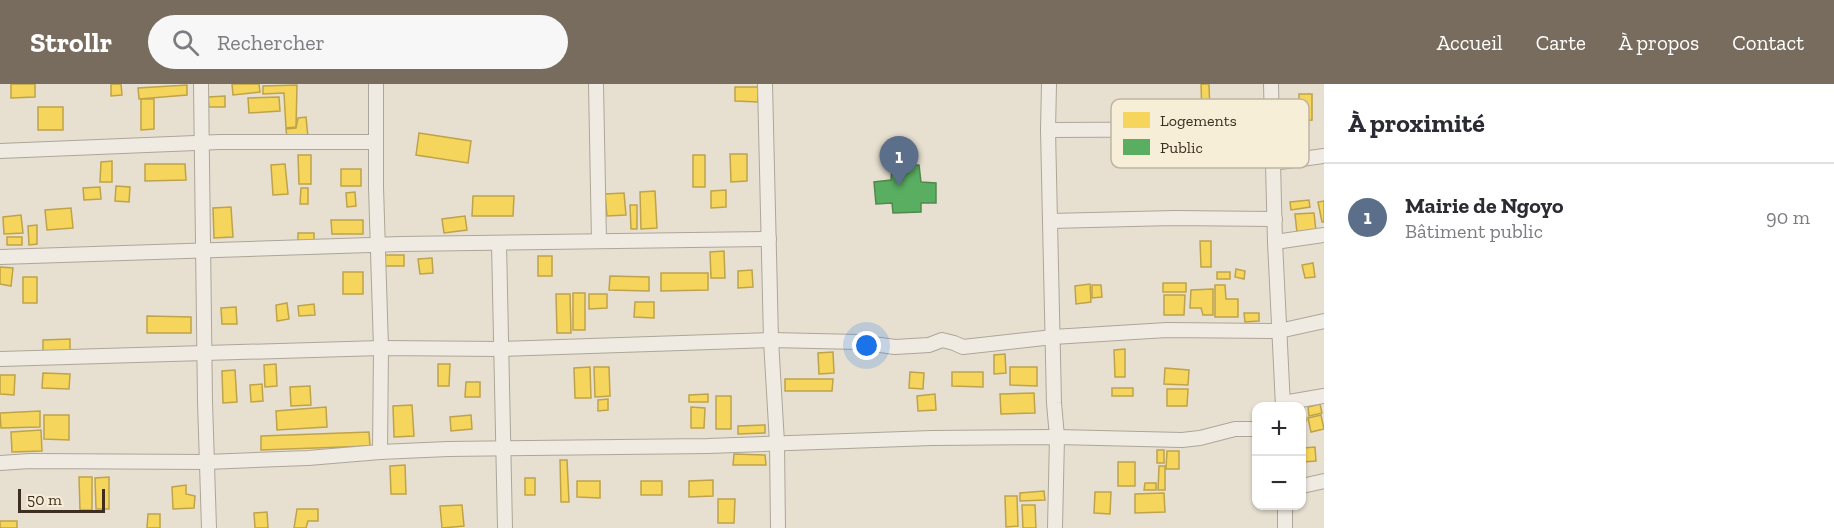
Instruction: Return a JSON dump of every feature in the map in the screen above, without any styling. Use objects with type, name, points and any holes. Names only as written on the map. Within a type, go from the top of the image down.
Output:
[{"type":"street","points":[[201,84],[206,462],[209,528]]},
{"type":"street","points":[[376,84],[375,142],[381,348],[380,452]]},
{"type":"street","points":[[596,84],[599,241]]},
{"type":"street","points":[[765,84],[778,528]]},
{"type":"street","points":[[1049,84],[1050,221],[1057,437],[1055,528]]},
{"type":"street","points":[[1271,84],[1271,99]]},
{"type":"street","points":[[1048,130],[1111,130]]},
{"type":"street","points":[[0,151],[202,143],[375,142]]},
{"type":"street","points":[[1309,158],[1324,156]]},
{"type":"street","points":[[1273,168],[1283,402]]},
{"type":"street","points":[[1050,221],[1174,218],[1275,219]]},
{"type":"street","points":[[1275,242],[1324,235]]},
{"type":"street","points":[[0,257],[377,245],[769,238]]},
{"type":"street","points":[[500,243],[505,528]]},
{"type":"street","points":[[0,359],[381,348],[502,349],[771,340],[859,342],[895,347],[928,345],[942,340],[963,347],[1053,337],[1167,330],[1279,331],[1324,321]]},
{"type":"street","points":[[1297,402],[1324,396]]},
{"type":"street","points":[[0,463],[30,461],[206,462],[308,458],[380,452],[932,438],[1057,437],[1182,440],[1235,429],[1252,429]]},
{"type":"street","points":[[1306,485],[1324,481]]},
{"type":"street","points":[[1285,510],[1285,528]]},
{"type":"building: Logements","points":[[11,84],[35,84],[35,97],[11,98]]},
{"type":"building: Logements","points":[[111,84],[121,84],[122,95],[111,96]]},
{"type":"building: Logements","points":[[232,84],[259,84],[260,92],[233,95]]},
{"type":"building: Logements","points":[[1201,84],[1209,84],[1209,99],[1201,99]]},
{"type":"building: Logements","points":[[187,85],[187,95],[139,99],[138,88]]},
{"type":"building: Logements","points":[[297,85],[296,127],[286,128],[284,93],[263,94],[263,86]]},
{"type":"building: Logements","points":[[735,87],[759,87],[758,102],[735,101]]},
{"type":"building: Logements","points":[[1299,94],[1312,94],[1312,120],[1309,120],[1309,99],[1299,99]]},
{"type":"building: Logements","points":[[225,96],[225,107],[209,107],[208,97]]},
{"type":"building: Logements","points":[[279,97],[280,111],[249,113],[248,98]]},
{"type":"building: Logements","points":[[141,99],[154,99],[154,129],[141,130]]},
{"type":"building: Logements","points":[[38,107],[63,107],[63,130],[38,130]]},
{"type":"building: Logements","points":[[306,117],[308,137],[287,138],[286,129],[296,128],[298,118]]},
{"type":"building: Logements","points":[[419,133],[471,141],[468,163],[416,155]]},
{"type":"building: Logements","points":[[730,154],[747,154],[747,181],[731,182]]},
{"type":"building: Logements","points":[[298,155],[311,155],[311,184],[299,184]]},
{"type":"building: Logements","points":[[693,155],[705,155],[705,187],[693,187]]},
{"type":"building: Logements","points":[[112,161],[112,182],[100,182],[101,162]]},
{"type":"building: Logements","points":[[145,164],[185,164],[186,180],[145,181]]},
{"type":"building: Logements","points":[[285,164],[288,194],[273,195],[271,165]]},
{"type":"building: Logements","points":[[341,169],[361,169],[361,186],[341,186]]},
{"type":"building: Logements","points":[[116,186],[130,187],[129,202],[115,201]]},
{"type":"building: Logements","points":[[100,187],[101,199],[84,200],[83,188]]},
{"type":"building: Logements","points":[[301,188],[308,188],[308,204],[300,204]]},
{"type":"building: Logements","points":[[726,190],[726,207],[711,208],[711,191]]},
{"type":"building: Logements","points":[[655,191],[657,228],[641,229],[640,192]]},
{"type":"building: Logements","points":[[355,192],[356,206],[347,207],[346,193]]},
{"type":"building: Logements","points":[[624,193],[626,215],[607,216],[605,194]]},
{"type":"building: Logements","points":[[473,196],[514,196],[513,216],[472,216]]},
{"type":"building: Logements","points":[[1309,200],[1310,207],[1291,210],[1290,202]]},
{"type":"building: Logements","points":[[1324,201],[1324,222],[1322,222],[1318,202]]},
{"type":"building: Logements","points":[[630,205],[637,205],[637,229],[631,229]]},
{"type":"building: Logements","points":[[231,207],[233,237],[214,238],[213,208]]},
{"type":"building: Logements","points":[[71,208],[73,228],[47,230],[45,210]]},
{"type":"building: Logements","points":[[1314,213],[1316,231],[1297,233],[1295,214]]},
{"type":"building: Logements","points":[[21,215],[23,233],[4,234],[3,217]]},
{"type":"building: Logements","points":[[465,216],[467,230],[444,233],[442,219]]},
{"type":"building: Logements","points":[[331,220],[363,220],[363,234],[332,234]]},
{"type":"building: Logements","points":[[37,225],[37,244],[29,245],[28,226]]},
{"type":"building: Logements","points":[[298,233],[314,233],[314,241],[298,242]]},
{"type":"building: Logements","points":[[7,237],[22,237],[22,245],[7,245]]},
{"type":"building: Logements","points":[[1200,241],[1211,241],[1211,267],[1201,267]]},
{"type":"building: Logements","points":[[724,251],[725,278],[711,278],[710,252]]},
{"type":"building: Logements","points":[[384,255],[404,255],[404,266],[384,266]]},
{"type":"building: Logements","points":[[538,256],[552,256],[552,276],[538,276]]},
{"type":"building: Logements","points":[[432,258],[433,273],[420,274],[418,259]]},
{"type":"building: Logements","points":[[1313,263],[1315,277],[1305,278],[1302,265]]},
{"type":"building: Logements","points":[[0,267],[13,268],[11,286],[0,284]]},
{"type":"building: Logements","points":[[1236,269],[1245,271],[1244,279],[1235,277]]},
{"type":"building: Logements","points":[[752,270],[753,287],[738,288],[738,271]]},
{"type":"building: Logements","points":[[343,272],[363,272],[363,294],[343,294]]},
{"type":"building: Logements","points":[[1217,272],[1230,272],[1230,279],[1217,279]]},
{"type":"building: Logements","points":[[661,273],[708,273],[708,290],[661,291]]},
{"type":"building: Logements","points":[[610,276],[649,277],[649,291],[609,290]]},
{"type":"building: Logements","points":[[23,277],[37,277],[37,303],[23,303]]},
{"type":"building: Logements","points":[[1163,283],[1186,283],[1186,292],[1163,292]]},
{"type":"building: Logements","points":[[1090,284],[1091,302],[1076,304],[1075,286]]},
{"type":"building: Logements","points":[[1092,285],[1101,285],[1102,297],[1092,298]]},
{"type":"building: Logements","points":[[1215,285],[1225,285],[1226,299],[1238,299],[1238,317],[1215,317]]},
{"type":"building: Logements","points":[[1213,289],[1213,315],[1203,315],[1201,308],[1190,308],[1191,290]]},
{"type":"building: Logements","points":[[573,293],[585,293],[585,330],[573,330]]},
{"type":"building: Logements","points":[[556,294],[570,294],[571,333],[557,333]]},
{"type":"building: Logements","points":[[589,294],[607,294],[607,308],[589,309]]},
{"type":"building: Logements","points":[[1164,295],[1185,295],[1184,315],[1164,315]]},
{"type":"building: Logements","points":[[635,302],[654,302],[654,318],[634,317]]},
{"type":"building: Logements","points":[[287,303],[289,319],[277,321],[276,305]]},
{"type":"building: Logements","points":[[314,304],[315,315],[299,316],[298,306]]},
{"type":"building: Logements","points":[[236,307],[237,324],[222,324],[221,308]]},
{"type":"building: Logements","points":[[1244,313],[1259,313],[1259,321],[1245,322]]},
{"type":"building: Logements","points":[[147,316],[191,317],[191,333],[147,333]]},
{"type":"building: Logements","points":[[70,339],[70,351],[43,352],[43,340]]},
{"type":"building: Logements","points":[[1125,349],[1125,377],[1115,377],[1114,350]]},
{"type":"building: Logements","points":[[833,352],[834,373],[819,374],[818,353]]},
{"type":"building: Logements","points":[[1005,354],[1006,373],[994,374],[994,355]]},
{"type":"building: Logements","points":[[276,364],[277,386],[265,387],[264,365]]},
{"type":"building: Logements","points":[[438,364],[450,364],[449,386],[438,386]]},
{"type":"building: Logements","points":[[590,367],[591,398],[575,398],[574,368]]},
{"type":"building: Logements","points":[[594,367],[609,367],[610,396],[595,397]]},
{"type":"building: Logements","points":[[1010,367],[1037,367],[1037,386],[1010,385]]},
{"type":"building: Logements","points":[[1165,368],[1189,370],[1188,385],[1164,384]]},
{"type":"building: Logements","points":[[235,370],[237,402],[223,403],[222,371]]},
{"type":"building: Logements","points":[[910,372],[924,373],[923,389],[909,388]]},
{"type":"building: Logements","points":[[952,372],[983,372],[983,387],[952,386]]},
{"type":"building: Logements","points":[[43,373],[70,374],[69,389],[42,388]]},
{"type":"building: Logements","points":[[0,375],[15,375],[14,395],[0,394]]},
{"type":"building: Logements","points":[[785,379],[833,379],[832,391],[785,391]]},
{"type":"building: Logements","points":[[466,382],[480,382],[480,397],[465,397]]},
{"type":"building: Logements","points":[[262,384],[263,401],[251,402],[250,385]]},
{"type":"building: Logements","points":[[310,386],[311,405],[291,406],[290,387]]},
{"type":"building: Logements","points":[[1112,388],[1133,388],[1133,396],[1112,396]]},
{"type":"building: Logements","points":[[1167,389],[1188,389],[1187,406],[1167,406]]},
{"type":"building: Logements","points":[[1034,393],[1035,413],[1001,414],[1000,394]]},
{"type":"building: Logements","points":[[708,394],[708,402],[689,402],[689,395]]},
{"type":"building: Logements","points":[[935,394],[936,410],[918,411],[917,396]]},
{"type":"building: Logements","points":[[716,396],[731,396],[731,429],[716,429]]},
{"type":"building: Logements","points":[[608,399],[608,410],[598,411],[598,400]]},
{"type":"building: Logements","points":[[1320,404],[1322,413],[1309,416],[1308,407]]},
{"type":"building: Logements","points":[[412,405],[414,436],[394,437],[393,406]]},
{"type":"building: Logements","points":[[326,407],[327,427],[277,430],[276,411]]},
{"type":"building: Logements","points":[[691,407],[705,408],[704,428],[691,428]]},
{"type":"building: Logements","points":[[40,411],[40,427],[1,428],[0,413]]},
{"type":"building: Logements","points":[[44,415],[69,415],[69,440],[44,439]]},
{"type":"building: Logements","points":[[471,415],[472,429],[451,431],[450,417]]},
{"type":"building: Logements","points":[[1321,415],[1324,429],[1311,432],[1308,418]]},
{"type":"building: Logements","points":[[765,425],[765,433],[738,434],[738,426]]},
{"type":"building: Logements","points":[[41,430],[42,451],[12,452],[11,432]]},
{"type":"building: Logements","points":[[369,432],[370,446],[261,450],[261,436]]},
{"type":"building: Logements","points":[[1315,447],[1316,461],[1306,462],[1306,448]]},
{"type":"building: Logements","points":[[1157,450],[1164,450],[1164,463],[1157,463]]},
{"type":"building: Logements","points":[[1167,451],[1179,451],[1179,469],[1166,469]]},
{"type":"building: Logements","points":[[734,454],[765,455],[766,465],[733,465]]},
{"type":"building: Logements","points":[[560,460],[567,460],[569,502],[561,502]]},
{"type":"building: Logements","points":[[1118,462],[1135,462],[1135,486],[1118,486]]},
{"type":"building: Logements","points":[[405,465],[406,494],[391,494],[390,466]]},
{"type":"building: Logements","points":[[1159,466],[1165,466],[1165,490],[1158,490]]},
{"type":"building: Logements","points":[[79,477],[92,477],[92,510],[80,510]]},
{"type":"building: Logements","points":[[109,477],[109,509],[96,509],[95,478]]},
{"type":"building: Logements","points":[[525,478],[535,478],[535,495],[525,495]]},
{"type":"building: Logements","points":[[713,480],[713,496],[689,497],[689,481]]},
{"type":"building: Logements","points":[[577,481],[600,481],[600,498],[577,497]]},
{"type":"building: Logements","points":[[641,481],[662,481],[662,495],[641,495]]},
{"type":"building: Logements","points":[[1145,483],[1156,483],[1156,490],[1144,490]]},
{"type":"building: Logements","points":[[186,485],[186,494],[195,496],[194,508],[173,509],[172,487]]},
{"type":"building: Logements","points":[[1044,491],[1045,500],[1020,501],[1020,493]]},
{"type":"building: Logements","points":[[1095,492],[1111,492],[1110,514],[1094,513]]},
{"type":"building: Logements","points":[[1164,493],[1165,512],[1135,513],[1135,494]]},
{"type":"building: Logements","points":[[1005,496],[1017,496],[1018,526],[1006,527]]},
{"type":"building: Logements","points":[[718,499],[735,499],[734,523],[718,523]]},
{"type":"building: Logements","points":[[462,505],[464,526],[442,528],[440,506]]},
{"type":"building: Logements","points":[[1022,505],[1035,505],[1036,528],[1023,528]]},
{"type":"building: Logements","points":[[297,509],[318,509],[318,521],[308,521],[306,528],[294,528]]},
{"type":"building: Logements","points":[[267,512],[268,528],[255,528],[254,513]]},
{"type":"building: Logements","points":[[148,514],[160,514],[160,528],[147,528]]},
{"type":"building: Logements","points":[[0,521],[17,521],[17,528],[0,528]]},
{"type":"building: Public","points":[[919,165],[921,182],[936,183],[936,203],[921,203],[921,212],[893,213],[892,203],[876,204],[874,182],[891,180],[892,166]]},
{"type":"place","name":"Mairie de Ngoyo","points":[[899,186]]}]
